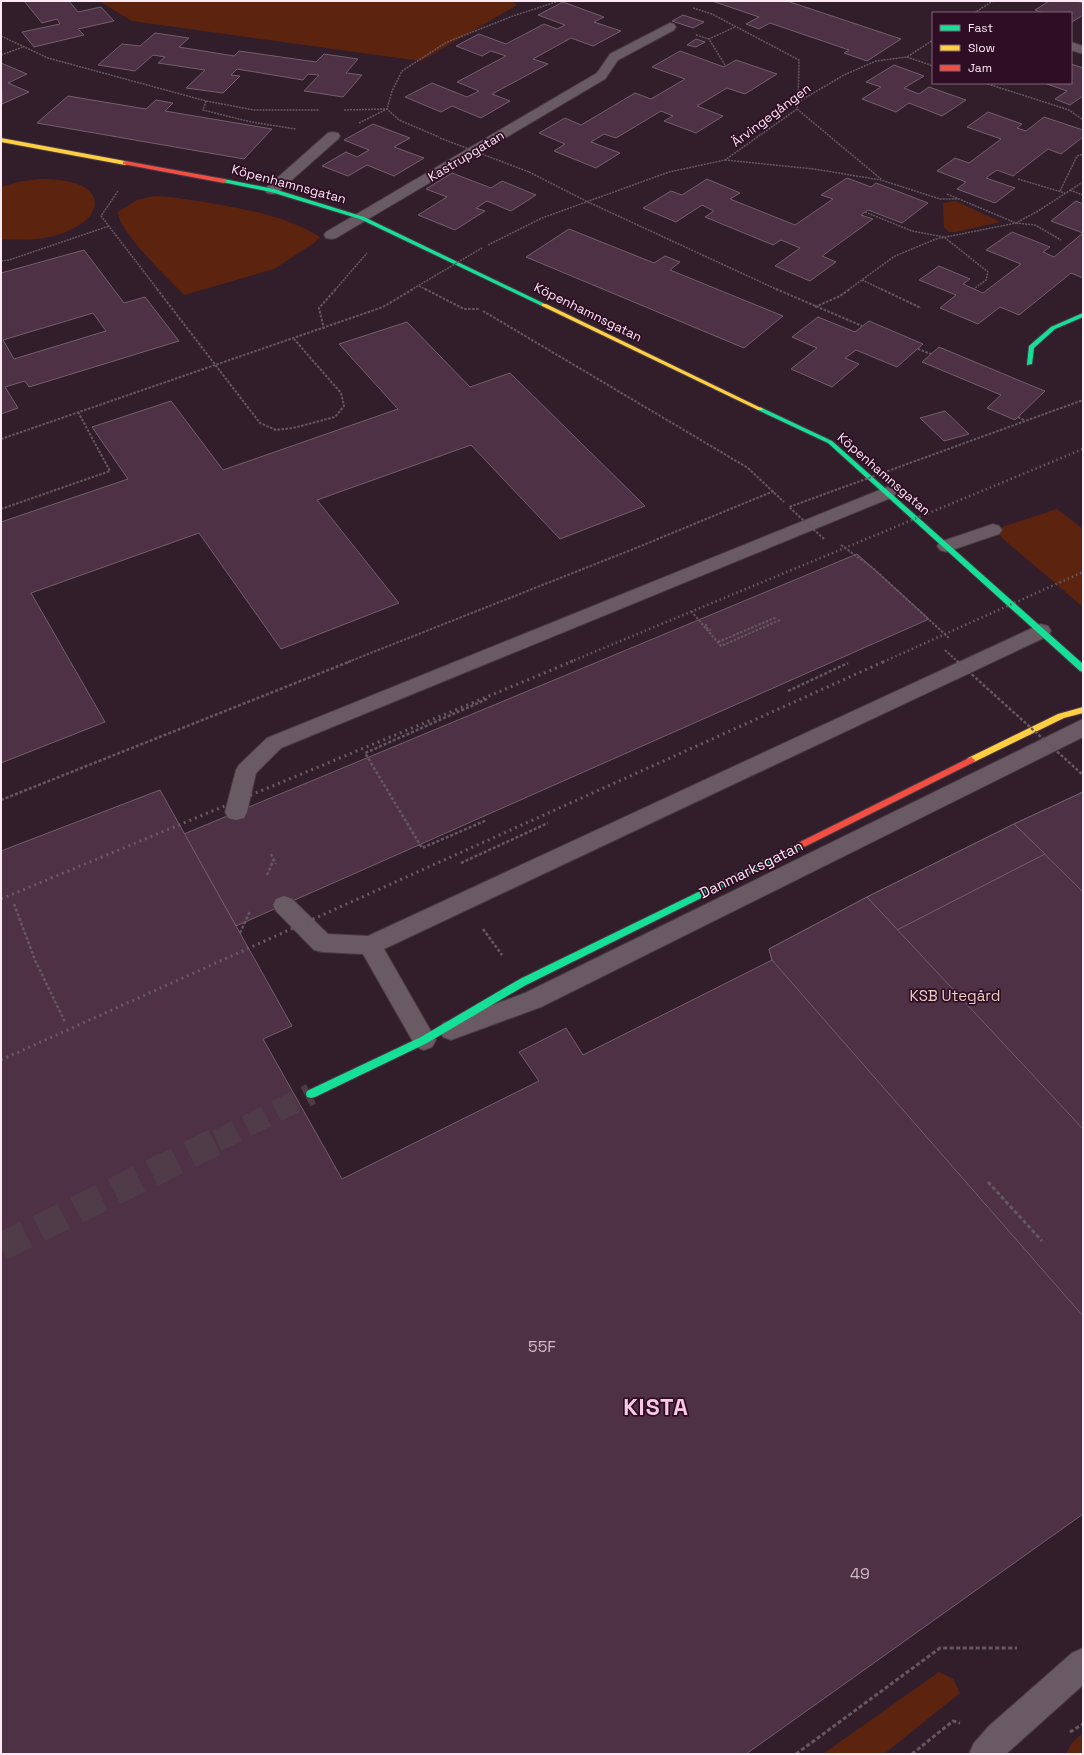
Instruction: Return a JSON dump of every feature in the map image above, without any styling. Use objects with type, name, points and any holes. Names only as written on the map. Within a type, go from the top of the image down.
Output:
[{"type":"street","name":"Kastrupgatan","points":[[331,235],[601,76],[614,57],[670,27]]},
{"type":"street","points":[[1072,46],[1083,50]]},
{"type":"street","points":[[272,190],[333,136]]},
{"type":"street","name":"Köpenhamnsgatan","points":[[1,140],[272,190],[362,218],[830,442],[1083,669]]},
{"type":"street","points":[[1029,364],[1031,347],[1053,328],[1083,315]]},
{"type":"street","points":[[236,812],[246,770],[274,743],[887,493]]},
{"type":"street","points":[[946,546],[993,530]]},
{"type":"street","points":[[284,905],[322,943],[370,945],[464,903],[1041,631]]},
{"type":"street","name":"Danmarksgatan","points":[[311,1094],[424,1040],[523,982],[1061,716],[1083,710]]},
{"type":"street","name":"Danmarksgatan","points":[[424,1040],[533,1000],[1077,731],[1083,726]]},
{"type":"street","points":[[370,945],[424,1040]]},
{"type":"street","points":[[985,1754],[1000,1737],[1083,1664]]},
{"type":"path","points":[[387,109],[392,91],[402,71],[447,42],[513,16],[559,1]]},
{"type":"path","points":[[976,12],[993,1]]},
{"type":"path","points":[[692,8],[712,14],[799,60],[798,102]]},
{"type":"path","points":[[725,65],[709,39],[735,26]]},
{"type":"path","points":[[1,36],[48,58],[206,101],[254,110],[325,110]]},
{"type":"path","name":"Ärvingegången","points":[[1,439],[324,329],[383,307],[482,248],[542,218],[669,172],[725,160],[797,109],[798,102],[844,75],[876,61],[907,57],[932,41]]},
{"type":"path","points":[[1,55],[24,47]]},
{"type":"path","points":[[907,57],[932,66]]},
{"type":"path","points":[[989,84],[1069,110],[1083,120]]},
{"type":"path","points":[[206,101],[203,110],[251,122],[333,136]]},
{"type":"path","points":[[340,110],[387,109],[399,120],[440,138],[529,172],[588,202],[815,307],[862,326]]},
{"type":"path","points":[[797,109],[881,180]]},
{"type":"path","points":[[1060,192],[1077,156],[1083,154]]},
{"type":"path","points":[[725,160],[814,169],[881,180],[940,199],[958,198]]},
{"type":"path","points":[[1018,179],[1065,193]]},
{"type":"path","points":[[1016,223],[1038,211],[1083,182]]},
{"type":"path","points":[[120,188],[102,216],[260,423],[276,430],[293,428],[335,418],[344,406],[341,393],[294,339]]},
{"type":"path","points":[[1070,190],[1083,196]]},
{"type":"path","points":[[947,194],[1016,223]]},
{"type":"path","points":[[865,212],[912,231],[944,237],[988,272],[986,280],[974,289]]},
{"type":"path","points":[[815,307],[840,296],[895,256],[936,239],[1016,223],[1035,225],[1061,240]]},
{"type":"path","points":[[1,261],[8,260],[109,226]]},
{"type":"path","points":[[324,329],[319,308],[368,253],[331,235]]},
{"type":"path","points":[[862,280],[921,308]]},
{"type":"path","points":[[424,281],[431,284]]},
{"type":"path","points":[[419,286],[464,309],[480,309]]},
{"type":"path","points":[[473,306],[748,468],[824,539]]},
{"type":"path","points":[[918,349],[931,354]]},
{"type":"path","points":[[788,506],[1083,400]]},
{"type":"path","points":[[1,509],[110,471],[78,412]]},
{"type":"path","points":[[1018,417],[1024,420]]},
{"type":"path","points":[[1,800],[636,548],[774,491]]},
{"type":"path","points":[[788,506],[818,528]]},
{"type":"path","points":[[836,541],[873,568],[933,623]]},
{"type":"path","points":[[691,611],[721,646],[780,620]]},
{"type":"path","points":[[718,642],[777,617]]},
{"type":"path","points":[[706,628],[711,630]]},
{"type":"path","points":[[946,650],[1083,775]]},
{"type":"path","points":[[788,691],[848,663]]},
{"type":"path","points":[[486,699],[365,753],[422,848],[487,820]]},
{"type":"path","points":[[271,854],[276,864]]},
{"type":"path","points":[[464,903],[523,982]]},
{"type":"path","points":[[14,904],[35,960],[65,1022]]},
{"type":"path","points":[[988,1182],[1042,1241]]},
{"type":"path","points":[[796,1754],[940,1648],[1017,1648]]},
{"type":"path","points":[[912,1754],[953,1721]]},
{"type":"shaded area","points":[[99,1],[512,1],[517,5],[421,61],[132,21]]},
{"type":"shaded area","points":[[38,179],[72,182],[88,190],[93,196],[95,204],[91,214],[79,225],[51,237],[21,240],[1,239],[1,187],[18,182]]},
{"type":"shaded area","points":[[154,196],[171,197],[234,207],[272,216],[309,230],[320,237],[314,243],[274,269],[184,295],[145,255],[126,231],[120,220],[118,212],[137,200]]},
{"type":"shaded area","points":[[956,201],[1000,222],[956,232],[949,232],[944,227],[943,203]]},
{"type":"shaded area","points":[[1057,509],[1083,529],[1083,607],[993,530]]},
{"type":"shaded area","points":[[939,1672],[953,1679],[960,1693],[884,1754],[823,1754]]},
{"type":"shaded area","points":[[1083,1733],[1083,1754],[1066,1754],[1072,1743]]},
{"type":"building","points":[[24,1],[69,1],[78,12],[101,7],[114,21],[78,29],[84,35],[34,47],[22,32],[60,24],[57,19],[42,23]]},
{"type":"building","points":[[712,1],[787,1],[901,39],[867,61],[844,53],[849,50],[770,23],[759,29],[746,24],[759,17]]},
{"type":"building","points":[[1049,1],[1077,1],[1083,3],[1083,15],[1072,22],[1072,12],[1040,12],[1035,10]]},
{"type":"building","points":[[563,2],[604,17],[594,22],[621,31],[593,46],[571,38],[533,59],[548,64],[492,94],[510,101],[481,118],[452,106],[441,112],[405,97],[432,83],[467,97],[479,91],[457,82],[506,56],[491,51],[482,56],[456,46],[479,34],[506,44],[544,24],[557,29],[565,25],[538,15]]},
{"type":"building","points":[[683,15],[704,22],[693,28],[672,21]]},
{"type":"building","points":[[155,33],[189,38],[179,47],[234,56],[239,51],[316,62],[324,54],[358,59],[346,73],[362,75],[343,97],[304,91],[319,75],[308,74],[303,80],[237,69],[231,75],[240,76],[223,93],[186,88],[205,70],[158,63],[165,57],[153,55],[135,71],[98,65],[122,44],[140,46]]},
{"type":"building","points":[[696,39],[705,42],[696,47],[687,45]]},
{"type":"building","points":[[680,51],[724,67],[736,60],[777,74],[745,94],[727,88],[697,106],[723,116],[696,133],[664,121],[673,116],[661,111],[616,138],[604,134],[591,142],[620,153],[596,168],[554,151],[565,144],[539,133],[565,118],[581,125],[635,93],[651,99],[685,79],[652,67]]},
{"type":"building","points":[[1,63],[27,74],[8,83],[29,92],[2,104]]},
{"type":"building","points":[[1072,64],[1083,68],[1083,96],[1070,105],[1055,99],[1067,91],[1047,84],[1072,84]]},
{"type":"building","points":[[894,65],[924,76],[904,88],[919,94],[929,87],[966,100],[942,116],[909,103],[896,112],[862,99],[881,87],[866,82]]},
{"type":"building","points":[[68,96],[146,109],[156,100],[173,103],[165,111],[272,129],[244,159],[37,123]]},
{"type":"building","points":[[988,112],[1022,124],[1017,128],[1026,131],[1044,117],[1083,130],[1083,137],[1061,154],[1048,149],[1013,176],[997,170],[991,174],[986,178],[1015,188],[995,203],[957,189],[966,182],[937,171],[955,158],[969,163],[1001,139],[967,127]]},
{"type":"building","points":[[373,124],[410,138],[394,147],[424,158],[394,176],[367,165],[348,176],[322,166],[346,152],[357,157],[369,150],[344,140]]},
{"type":"building","points":[[452,173],[491,188],[502,181],[536,195],[511,211],[487,201],[476,208],[485,211],[455,230],[418,215],[447,197],[426,189]]},
{"type":"building","points":[[847,178],[871,187],[876,183],[928,203],[902,223],[868,210],[861,215],[873,219],[822,256],[836,262],[810,281],[775,266],[800,248],[781,240],[773,245],[705,217],[714,211],[702,205],[676,222],[643,208],[671,191],[682,195],[707,179],[740,193],[730,199],[795,225],[833,199],[821,195]]},
{"type":"building","points":[[1076,201],[1083,204],[1083,233],[1051,221]]},
{"type":"building","points":[[569,229],[654,263],[665,256],[680,262],[670,270],[783,316],[744,348],[526,257]]},
{"type":"building","points":[[1012,232],[1050,247],[1043,252],[1054,257],[1083,233],[1083,278],[1071,273],[1019,315],[1000,307],[978,324],[940,308],[956,295],[919,280],[939,266],[970,279],[963,284],[983,293],[1021,264],[986,250]]},
{"type":"building","points":[[84,250],[124,303],[145,297],[179,341],[29,387],[25,381],[5,387],[18,408],[1,414],[1,273]],"holes":[[[93,313],[106,331],[14,359],[3,340]]]},
{"type":"building","points":[[818,317],[855,332],[869,321],[923,344],[897,367],[856,350],[845,358],[859,364],[832,387],[791,369],[817,348],[792,337]]},
{"type":"building","points":[[407,322],[470,387],[510,373],[645,506],[560,539],[471,445],[317,500],[399,603],[281,649],[199,533],[31,593],[105,722],[1,763],[1,522],[128,479],[92,427],[171,401],[223,470],[398,409],[339,344]]},
{"type":"building","points":[[939,347],[1045,391],[1015,420],[987,408],[1001,395],[922,362]]},
{"type":"building","points":[[945,411],[969,434],[944,441],[920,418]]},
{"type":"building","points":[[857,554],[929,619],[236,926],[184,834]]},
{"type":"building","points":[[160,790],[292,1026],[263,1039],[342,1179],[539,1081],[519,1052],[566,1028],[583,1055],[772,960],[769,949],[867,897],[1014,824],[1083,792],[1083,1514],[746,1754],[1,1754],[1,851]]},
{"type":"building","points":[[1083,792],[1083,892],[1014,824]]},
{"type":"building","points":[[1014,824],[1045,854],[897,930],[867,897]]},
{"type":"building","points":[[867,897],[1083,1129],[1083,1316],[772,960],[769,949]]},
{"type":"tunnel","points":[[219,1140],[311,1094]]},
{"type":"tunnel","points":[[1,1247],[219,1140]]},
{"type":"railway","points":[[570,662],[1083,449]]},
{"type":"railway","points":[[883,662],[1083,572]]},
{"type":"railway","points":[[1,899],[573,661]]},
{"type":"railway","points":[[1,1060],[885,661]]},
{"type":"traffic: fast","points":[[224,181],[272,190],[362,218],[544,305]]},
{"type":"traffic: fast","points":[[1029,364],[1031,347],[1053,328],[1083,315]]},
{"type":"traffic: fast","points":[[760,409],[830,442],[1083,669]]},
{"type":"traffic: fast","points":[[311,1094],[424,1040],[523,982],[799,846]]},
{"type":"traffic: slow","points":[[1,140],[125,163]]},
{"type":"traffic: slow","points":[[544,305],[760,409]]},
{"type":"traffic: slow","points":[[971,760],[1061,716],[1083,710]]},
{"type":"traffic: jam","points":[[125,163],[224,181]]},
{"type":"traffic: jam","points":[[799,846],[971,760]]},
{"type":"district","name":"KISTA","points":[[656,1407]]},
{"type":"park label","name":"KSB Utegård","points":[[955,995]]}]
